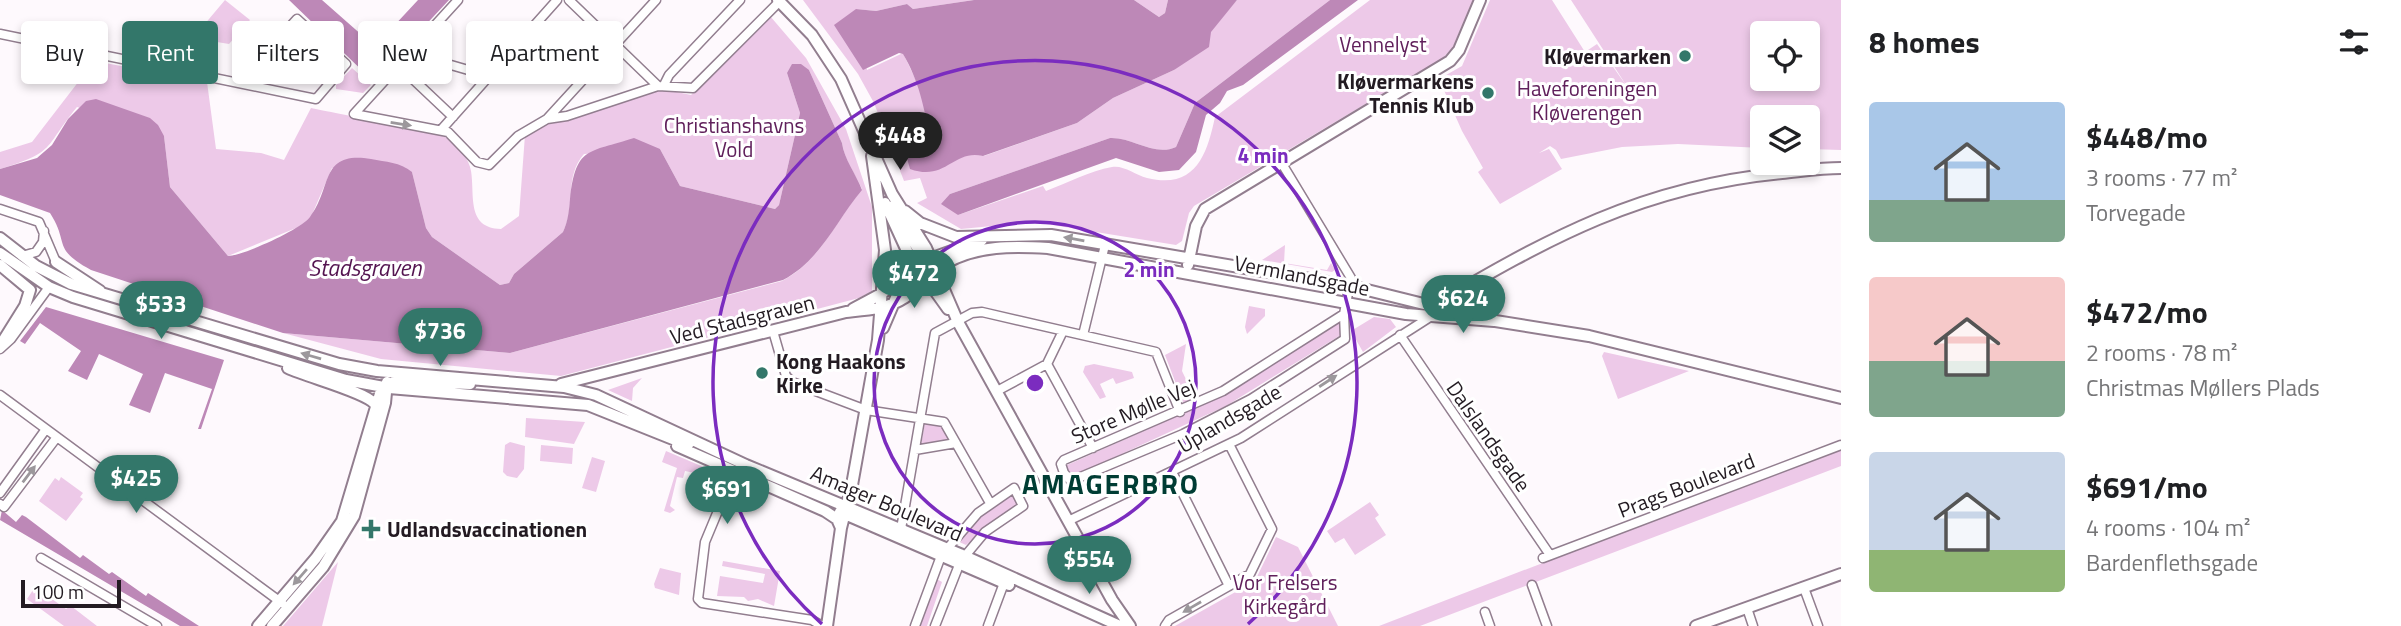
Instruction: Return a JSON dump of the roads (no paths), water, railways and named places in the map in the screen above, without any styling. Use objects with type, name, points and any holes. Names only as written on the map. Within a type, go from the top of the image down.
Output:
[{"type":"street","points":[[438,21],[458,0]]},
{"type":"street","points":[[538,21],[557,0]]},
{"type":"street","points":[[569,0],[592,21]]},
{"type":"street","points":[[623,35],[656,0]]},
{"type":"street","points":[[661,86],[740,0]]},
{"type":"street","points":[[1186,273],[1196,226],[1205,209],[1450,61],[1459,50],[1480,0]]},
{"type":"street","points":[[547,118],[567,116],[661,86],[693,88],[779,1],[819,44],[841,79],[892,194],[905,211],[928,265]]},
{"type":"street","points":[[297,19],[346,64],[316,99],[245,83],[248,73],[297,19]]},
{"type":"street","points":[[0,34],[232,80]]},
{"type":"street","points":[[0,40],[17,39]]},
{"type":"street","points":[[623,50],[661,86]]},
{"type":"street","points":[[381,84],[354,114],[448,132],[477,162],[489,165],[507,145],[547,118],[578,84]]},
{"type":"street","points":[[418,84],[453,117]]},
{"type":"street","points":[[442,130],[482,84]]},
{"type":"street","points":[[871,145],[874,173],[896,230],[928,265]]},
{"type":"street","points":[[1281,162],[1352,278],[1346,308]]},
{"type":"street","name":"Uplandsgade","points":[[1820,169],[1841,168]]},
{"type":"street","name":"Uplandsgade","points":[[1820,172],[1841,173]]},
{"type":"street","points":[[874,173],[928,265],[1112,600],[1130,626]]},
{"type":"street","name":"Uplandsgade","points":[[1068,521],[1229,444],[1400,335],[1430,311],[1536,245],[1622,207],[1690,186],[1768,175]]},
{"type":"street","points":[[725,494],[705,542],[698,599],[702,603],[812,620],[825,626],[841,527],[886,305],[881,294],[885,250],[878,186]]},
{"type":"street","points":[[0,209],[31,218],[44,228],[56,262],[111,299]]},
{"type":"street","name":"Vermlandsgade","points":[[905,211],[920,223],[949,235],[1051,235],[1351,286],[1430,311]]},
{"type":"street","points":[[22,256],[32,255],[40,247],[44,228]]},
{"type":"street","name":"Vermlandsgade","points":[[928,265],[959,246],[1012,233]]},
{"type":"street","name":"Amager Boulevard","points":[[0,238],[45,272],[111,299],[339,364],[377,371],[554,386],[580,391],[845,510],[901,529],[1004,583],[1106,626]]},
{"type":"street","points":[[1083,335],[1105,245]]},
{"type":"street","name":"Vermlandsgade","points":[[928,265],[968,253],[1016,247],[1048,248],[1186,273],[1346,308],[1430,311],[1589,336],[1841,398]]},
{"type":"street","name":"Amager Boulevard","points":[[0,253],[49,287],[73,297],[258,354],[386,386],[588,405],[944,552]]},
{"type":"street","points":[[0,265],[30,290],[25,306],[0,348]]},
{"type":"street","points":[[846,312],[928,265]]},
{"type":"street","points":[[886,305],[905,298],[928,265]]},
{"type":"street","points":[[0,348],[16,333],[49,287],[45,272]]},
{"type":"street","name":"Ved Stadsgraven","points":[[554,386],[846,312],[886,305]]},
{"type":"street","name":"Store Mølle Vej","points":[[1346,308],[1345,339],[1251,400],[1183,434],[1068,481],[1061,464],[1180,412],[1238,383],[1346,308]]},
{"type":"street","name":"Uplandsgade","points":[[1400,335],[1430,311]]},
{"type":"street","points":[[901,529],[935,333],[972,313],[982,312],[1156,352],[1180,412]]},
{"type":"street","points":[[773,331],[788,380],[866,410],[944,422],[990,503]]},
{"type":"street","points":[[996,391],[1047,365],[1063,331]]},
{"type":"street","name":"Dalslandsgade","points":[[1400,335],[1546,557]]},
{"type":"street","points":[[258,354],[315,380],[365,395],[375,404]]},
{"type":"street","points":[[1047,365],[1093,448]]},
{"type":"street","points":[[258,626],[323,567],[354,516],[386,386],[377,371]]},
{"type":"street","name":"Ved Stadsgraven","points":[[476,396],[509,392],[563,396],[580,391],[615,372]]},
{"type":"street","points":[[386,386],[498,382]]},
{"type":"street","points":[[272,626],[283,604],[342,521],[375,404],[386,386]]},
{"type":"street","points":[[0,395],[283,604]]},
{"type":"street","points":[[0,493],[46,429]]},
{"type":"street","points":[[657,433],[681,449],[825,511],[837,519],[841,527]]},
{"type":"street","points":[[0,504],[4,507],[57,437]]},
{"type":"street","points":[[915,450],[956,443]]},
{"type":"street","points":[[1165,626],[1168,620],[1250,574],[1272,529],[1229,444]]},
{"type":"street","name":"Prags Boulevard","points":[[1546,557],[1841,445]]},
{"type":"street","points":[[1172,472],[1229,586]]},
{"type":"street","points":[[915,626],[944,552],[967,524],[990,503],[1014,488],[1023,506],[985,532],[962,561],[935,626]]},
{"type":"street","points":[[41,558],[157,626]]},
{"type":"street","name":"Amager Boulevard","points":[[962,561],[1121,626]]},
{"type":"street","points":[[1696,626],[1841,574]]},
{"type":"street","points":[[988,626],[1004,583]]},
{"type":"street","points":[[1532,585],[1547,626]]},
{"type":"street","points":[[1804,588],[1818,626]]},
{"type":"street","points":[[1112,600],[1121,626]]},
{"type":"street","points":[[1747,608],[1754,626]]},
{"type":"street","points":[[1485,612],[1490,626]]},
{"type":"water","points":[[289,0],[322,0],[358,32],[358,67],[344,53],[344,21],[311,21]]},
{"type":"water","points":[[418,0],[449,0],[429,21],[398,21]]},
{"type":"water","points":[[974,0],[1134,0],[1159,17],[1165,13],[1168,0],[1237,0],[1211,32],[1209,47],[1174,70],[1113,98],[1077,123],[983,156],[964,157],[941,169],[922,172],[910,169],[905,151],[908,148],[924,146],[930,138],[920,95],[909,64],[903,54],[899,53],[863,70],[834,25],[856,9],[876,11],[907,4],[913,9]]},
{"type":"water","points":[[1330,0],[1358,0],[1243,85],[1227,91],[1220,103],[1206,115],[1196,152],[1179,170],[1159,172],[1116,158],[958,215],[941,204],[950,194],[1110,138],[1160,150],[1176,147],[1195,103]]},
{"type":"water","name":"Stadsgraven","points":[[792,64],[801,64],[809,70],[862,190],[827,240],[807,262],[783,280],[510,353],[283,333],[91,270],[66,250],[50,213],[0,195],[0,169],[37,158],[52,145],[68,119],[86,101],[96,99],[150,118],[158,125],[164,136],[170,187],[228,256],[246,252],[271,241],[305,222],[317,206],[335,166],[343,160],[371,159],[398,164],[412,172],[426,228],[432,237],[500,285],[509,283],[514,274],[563,232],[576,169],[581,160],[595,150],[634,138],[660,149],[680,186],[775,209],[779,205],[800,113],[787,73]]},
{"type":"water","points":[[46,307],[224,360],[201,429],[198,429],[212,389],[165,373],[150,413],[129,405],[143,374],[99,354],[87,380],[68,371],[81,351],[40,323],[25,344],[20,341]]},
{"type":"water","points":[[2,510],[16,522],[22,515],[26,517],[80,558],[83,555],[109,574],[112,572],[146,596],[148,593],[199,626],[180,626],[0,520]]},
{"type":"place","name":"Kløvermarken","points":[[1685,56]]},
{"type":"place","name":"Kløvermarkens Tennis Klub","points":[[1488,93]]},
{"type":"place","name":"Kong Haakons Kirke","points":[[762,373]]},
{"type":"place","name":"Udlandsvaccinationen","points":[[371,529]]},
{"type":"district","name":"AMAGERBRO","points":[[1111,483]]},
{"type":"park label","name":"Vennelyst","points":[[1383,44]]},
{"type":"park label","name":"Haveforeningen Kløverengen","points":[[1587,100]]},
{"type":"park label","name":"Christianshavns Vold","points":[[734,137]]},
{"type":"park label","name":"Vor Frelsers Kirkegård","points":[[1285,594]]}]
